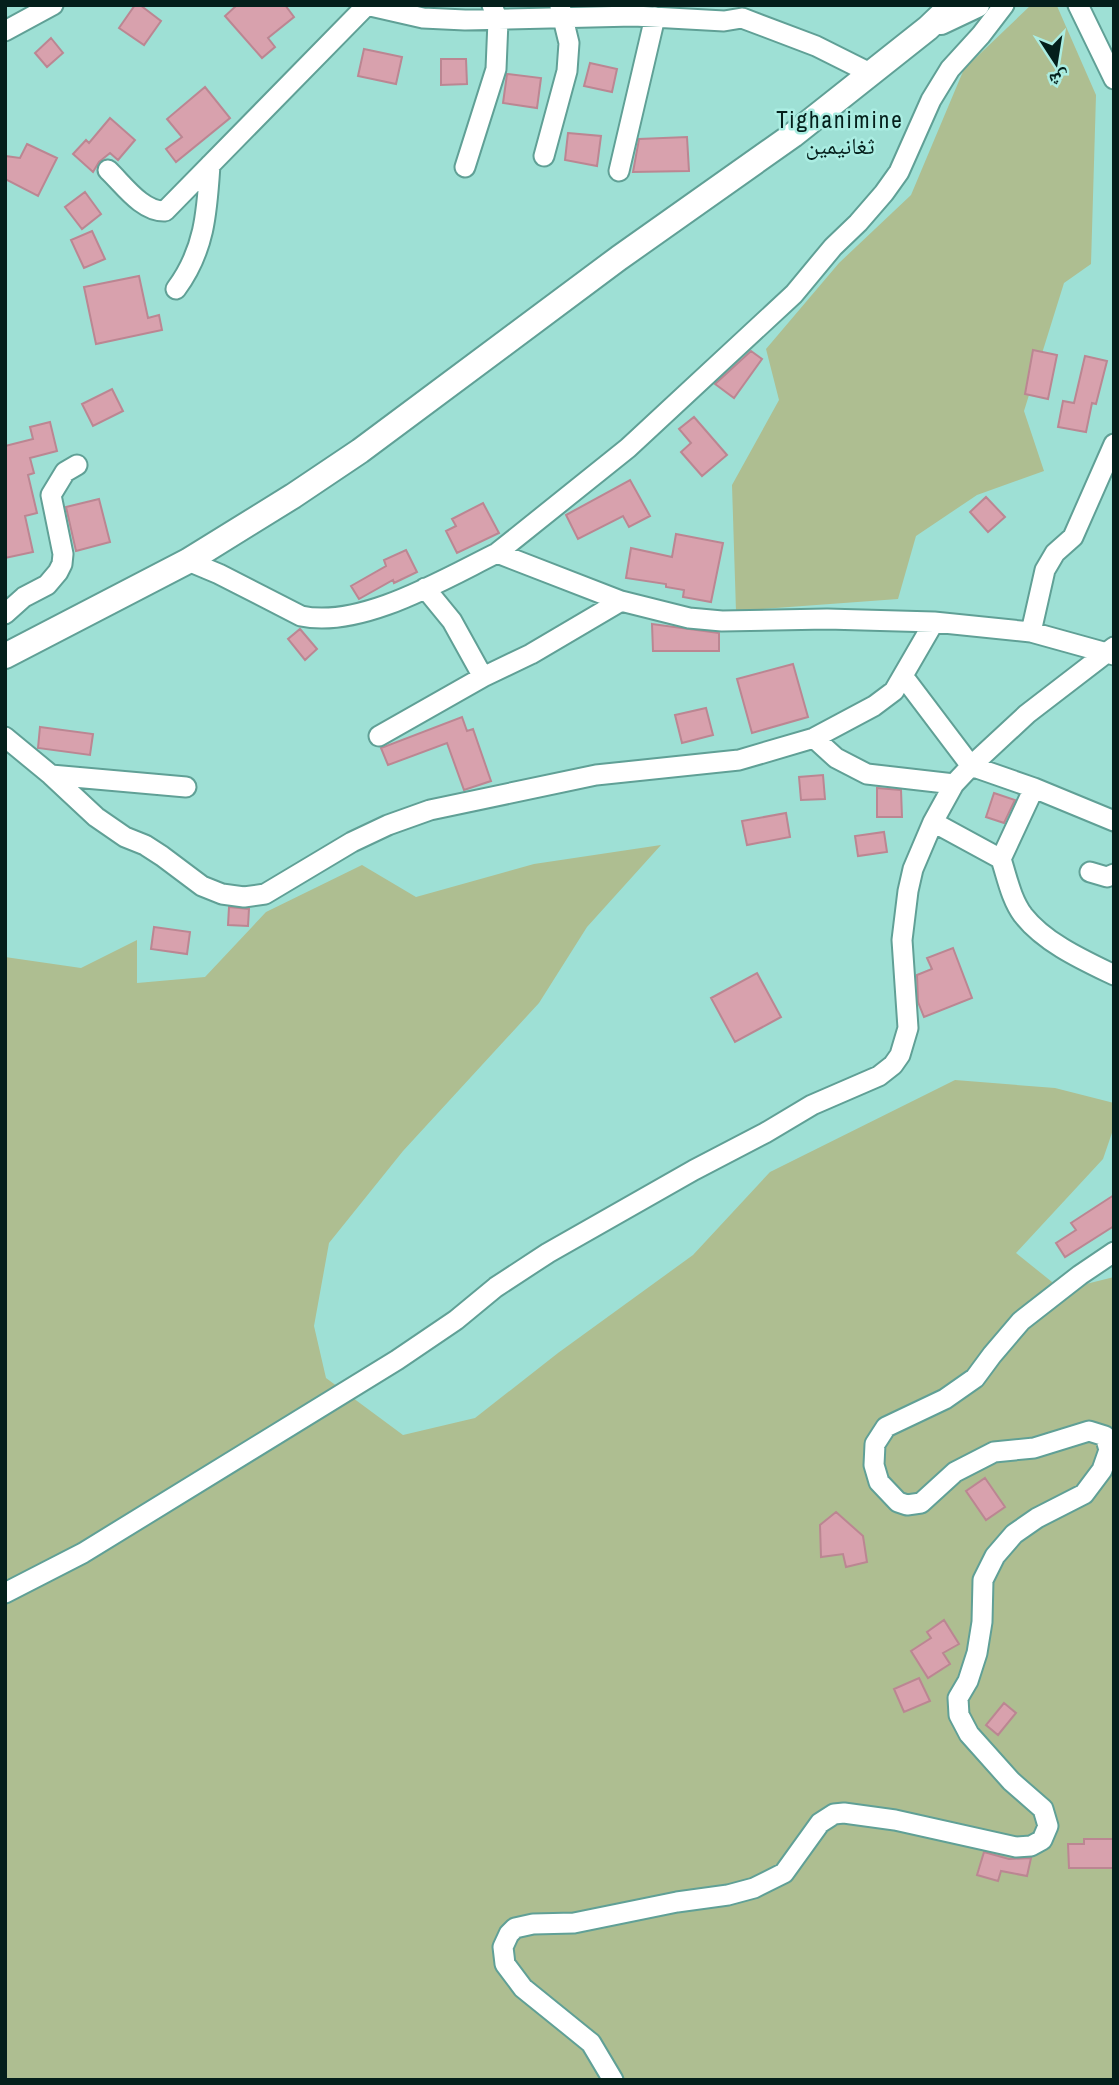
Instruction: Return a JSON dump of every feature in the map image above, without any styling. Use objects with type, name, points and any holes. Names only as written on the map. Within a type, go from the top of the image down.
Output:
[{"type":"street","points":[[5,31],[53,5]]},
{"type":"street","points":[[108,170],[146,207],[160,211],[168,208],[367,5],[423,18],[495,13],[632,11],[656,16],[724,22],[747,12],[870,73]]},
{"type":"street","points":[[5,656],[188,561],[360,451],[619,258],[793,135],[928,28],[952,5]]},
{"type":"street","points":[[928,28],[977,5]]},
{"type":"street","points":[[188,561],[302,616],[315,619],[353,616],[425,588],[498,553],[559,501],[628,448],[794,294],[833,247],[884,193],[899,172],[943,79],[1004,5]]},
{"type":"street","points":[[1078,5],[1114,79]]},
{"type":"street","points":[[544,156],[566,71],[569,43],[561,11]]},
{"type":"street","points":[[465,167],[496,69],[495,13]]},
{"type":"street","points":[[619,171],[656,16]]},
{"type":"street","points":[[176,289],[191,269],[199,246],[207,209],[210,165]]},
{"type":"street","points":[[1031,632],[1045,570],[1055,553],[1073,537],[1114,444]]},
{"type":"street","points":[[5,614],[24,597],[47,586],[58,572],[63,554],[51,495],[65,472],[77,465]]},
{"type":"street","points":[[498,553],[621,601],[689,618],[722,621],[872,619],[934,622],[1031,632],[1112,652]]},
{"type":"street","points":[[425,588],[452,621],[484,677]]},
{"type":"street","points":[[379,736],[531,654],[621,601]]},
{"type":"street","points":[[5,737],[96,817],[125,837],[145,845],[202,886],[222,894],[244,897],[265,894],[352,842],[430,810],[596,775],[738,760],[814,738],[874,706],[894,691],[934,622]]},
{"type":"street","points":[[5,1593],[83,1553],[397,1360],[456,1320],[496,1287],[548,1253],[812,1105],[878,1076],[892,1065],[900,1055],[908,1028],[902,940],[908,891],[913,869],[933,822],[954,783],[971,766],[1027,714],[1112,652]]},
{"type":"street","points":[[903,676],[971,766],[1114,821]]},
{"type":"street","points":[[814,738],[836,758],[867,774],[954,783]]},
{"type":"street","points":[[51,775],[186,787]]},
{"type":"street","points":[[1034,788],[1001,859],[1011,891],[1022,914],[1036,928],[1068,951],[1114,975]]},
{"type":"street","points":[[933,822],[1001,859]]},
{"type":"street","points":[[1090,872],[1107,877],[1114,874]]},
{"type":"street","points":[[612,2080],[591,2043],[523,1988],[505,1964],[503,1947],[515,1928],[533,1924],[574,1923],[754,1888],[784,1873],[820,1823],[834,1814],[895,1820],[1016,1847],[1031,1846],[1042,1840],[1048,1826],[1043,1809],[1011,1781],[969,1734],[959,1715],[958,1698],[968,1681],[977,1653],[982,1622],[983,1580],[995,1556],[1014,1534],[1037,1518],[1084,1494],[1102,1470],[1109,1450],[1105,1436],[1089,1431],[1034,1448],[994,1452],[955,1472],[921,1503],[907,1505],[898,1502],[879,1482],[874,1465],[875,1444],[886,1427],[945,1399],[975,1378],[1021,1321],[1114,1252]]},
{"type":"green space","points":[[1031,5],[1057,6],[1096,95],[1091,264],[1064,283],[1024,411],[1044,471],[977,495],[916,536],[898,599],[736,611],[732,485],[779,400],[766,349],[839,263],[911,195],[964,69]]},
{"type":"green space","points":[[661,845],[587,927],[539,1003],[403,1151],[329,1243],[314,1326],[326,1378],[403,1435],[475,1418],[558,1353],[693,1255],[770,1172],[955,1080],[1055,1088],[1114,1103],[1114,1127],[1103,1159],[1016,1253],[1062,1290],[1114,1277],[1114,2080],[5,2080],[5,957],[81,968],[137,940],[137,983],[205,977],[266,912],[362,865],[416,897],[534,864]]},
{"type":"building","points":[[135,5],[140,5],[161,21],[144,45],[119,28]]},
{"type":"building","points":[[237,5],[285,5],[294,17],[268,38],[275,47],[262,58],[225,16]]},
{"type":"building","points":[[51,38],[63,53],[47,67],[35,53]]},
{"type":"building","points":[[364,49],[402,57],[396,84],[358,76]]},
{"type":"building","points":[[441,59],[466,59],[467,84],[441,85]]},
{"type":"building","points":[[590,63],[617,69],[612,92],[584,86]]},
{"type":"building","points":[[507,74],[541,78],[537,108],[503,103]]},
{"type":"building","points":[[205,87],[230,118],[176,162],[166,149],[182,137],[167,119]]},
{"type":"building","points":[[110,118],[135,140],[118,160],[110,153],[99,162],[93,172],[73,154],[86,140],[89,143]]},
{"type":"building","points":[[568,133],[601,136],[597,166],[565,160]]},
{"type":"building","points":[[687,137],[689,171],[633,172],[639,139]]},
{"type":"building","points":[[27,144],[57,158],[38,196],[5,179],[5,156],[20,158]]},
{"type":"building","points":[[85,192],[101,214],[82,229],[65,207]]},
{"type":"building","points":[[92,231],[105,259],[84,268],[71,240]]},
{"type":"building","points":[[139,276],[148,318],[159,315],[162,330],[96,344],[84,287]]},
{"type":"building","points":[[1033,350],[1057,355],[1048,399],[1025,394]]},
{"type":"building","points":[[751,351],[762,359],[734,398],[715,384]]},
{"type":"building","points":[[1085,356],[1107,361],[1096,404],[1092,403],[1086,432],[1058,427],[1063,401],[1074,403]]},
{"type":"building","points":[[112,389],[123,411],[93,426],[82,404]]},
{"type":"building","points":[[694,417],[727,455],[702,476],[681,452],[691,443],[679,429]]},
{"type":"building","points":[[50,422],[57,451],[30,458],[34,473],[28,475],[37,513],[25,516],[33,552],[5,558],[5,446],[33,439],[30,427]]},
{"type":"building","points":[[630,480],[650,516],[629,527],[623,516],[578,539],[566,515]]},
{"type":"building","points":[[986,497],[1005,517],[988,532],[970,512]]},
{"type":"building","points":[[99,499],[110,542],[76,551],[66,507]]},
{"type":"building","points":[[483,503],[499,533],[457,553],[446,531],[456,526],[452,519]]},
{"type":"building","points":[[676,534],[723,543],[711,602],[683,597],[684,590],[666,587],[666,584],[626,578],[631,548],[672,557]]},
{"type":"building","points":[[406,550],[417,572],[394,583],[393,580],[359,599],[351,586],[386,566],[384,560]]},
{"type":"building","points":[[652,624],[719,633],[719,651],[653,651]]},
{"type":"building","points":[[300,629],[317,649],[305,660],[288,639]]},
{"type":"building","points":[[793,664],[808,717],[752,733],[737,679]]},
{"type":"building","points":[[706,708],[713,735],[682,743],[675,715]]},
{"type":"building","points":[[462,717],[467,731],[473,729],[491,781],[464,790],[447,743],[388,765],[381,748]]},
{"type":"building","points":[[40,727],[93,734],[90,755],[38,748]]},
{"type":"building","points":[[823,775],[825,799],[801,800],[799,777]]},
{"type":"building","points":[[877,788],[901,790],[902,817],[877,817]]},
{"type":"building","points":[[994,793],[1015,800],[1004,823],[986,817]]},
{"type":"building","points":[[786,813],[790,837],[747,845],[742,821]]},
{"type":"building","points":[[884,832],[887,852],[858,856],[855,836]]},
{"type":"building","points":[[229,907],[249,909],[248,926],[228,925]]},
{"type":"building","points":[[154,927],[190,932],[187,954],[151,949]]},
{"type":"building","points":[[953,948],[972,998],[924,1017],[918,1002],[917,975],[932,969],[927,958]]},
{"type":"building","points":[[757,973],[781,1017],[735,1042],[711,998]]},
{"type":"building","points":[[1114,1195],[1114,1226],[1065,1257],[1056,1243],[1076,1230],[1071,1223]]},
{"type":"building","points":[[985,1478],[1005,1507],[986,1520],[966,1491]]},
{"type":"building","points":[[836,1512],[863,1536],[867,1562],[846,1567],[843,1554],[821,1557],[820,1525]]},
{"type":"building","points":[[944,1620],[959,1644],[943,1653],[950,1664],[928,1678],[911,1651],[931,1638],[927,1632]]},
{"type":"building","points":[[919,1678],[930,1701],[904,1712],[894,1689]]},
{"type":"building","points":[[1004,1703],[1016,1713],[998,1735],[986,1725]]},
{"type":"building","points":[[1084,1839],[1114,1839],[1113,1868],[1069,1868],[1068,1844],[1084,1844]]},
{"type":"building","points":[[984,1852],[1009,1859],[1031,1858],[1027,1876],[1001,1871],[998,1881],[977,1875]]},
{"type":"district","name":"Tighanimine ثغانيمين","points":[[840,132]]}]
